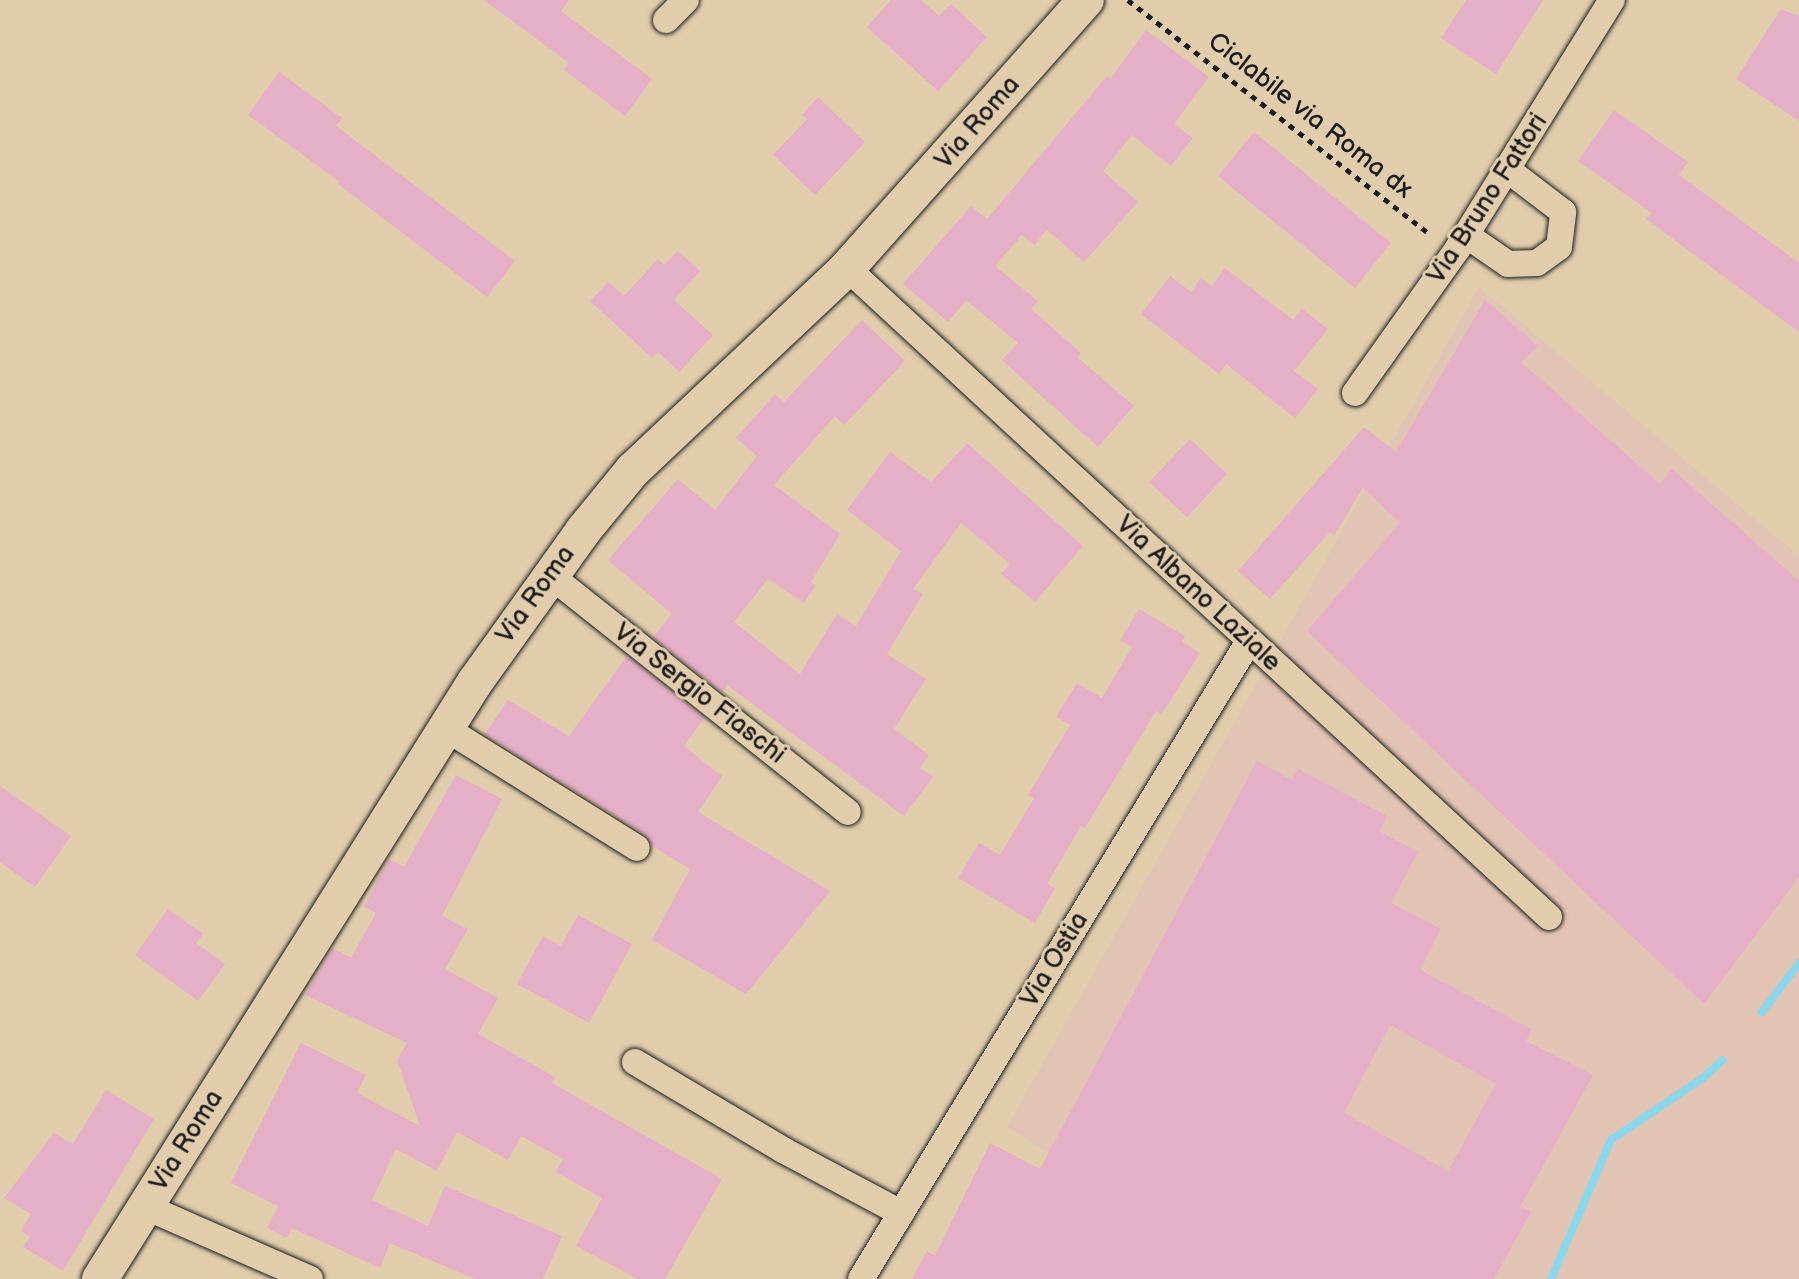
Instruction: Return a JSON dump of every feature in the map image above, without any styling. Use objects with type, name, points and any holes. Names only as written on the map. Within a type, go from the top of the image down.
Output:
[{"type":"main road","name":"Via Roma","points":[[100,1279],[445,728],[551,576],[633,470],[847,268],[1086,0]]},
{"type":"street","points":[[666,20],[686,0]]},
{"type":"street","name":"Via Bruno Fattori","points":[[1355,393],[1466,235],[1612,0]]},
{"type":"street","points":[[1466,235],[1508,264],[1537,263],[1559,247],[1563,212],[1508,170]]},
{"type":"street","name":"Via Albano Laziale","points":[[847,268],[1549,917]]},
{"type":"street","name":"Via Sergio Fiaschi","points":[[551,576],[848,812]]},
{"type":"street","name":"Via Ostia","points":[[861,1279],[1249,641]]},
{"type":"street","points":[[445,728],[637,848]]},
{"type":"street","points":[[635,1062],[783,1150],[901,1213]]},
{"type":"street","points":[[146,1207],[310,1279]]},
{"type":"path","name":"Ciclabile via Roma dx","points":[[1128,0],[1430,234]]},
{"type":"shaded area","points":[[1479,287],[1799,556],[1799,1279],[993,1279],[1056,1158],[1007,1127]]},
{"type":"building","points":[[484,0],[569,0],[561,11],[652,79],[625,116],[564,70],[569,63]]},
{"type":"building","points":[[891,0],[921,0],[939,16],[951,4],[987,37],[938,91],[867,27]]},
{"type":"building","points":[[1466,0],[1543,0],[1496,74],[1441,38]]},
{"type":"building","points":[[1781,9],[1799,16],[1799,121],[1736,79]]},
{"type":"building","points":[[1146,30],[1209,77],[1174,124],[1193,138],[1171,166],[1132,135],[1103,171],[1138,202],[1084,262],[1047,230],[1034,245],[1022,235],[995,266],[1038,301],[1031,309],[1081,353],[1077,357],[1134,406],[1098,447],[1002,360],[1018,343],[966,300],[948,322],[903,284],[971,206],[987,219],[1107,76],[1110,79]]},
{"type":"building","points":[[279,72],[342,118],[336,126],[515,261],[487,297],[338,184],[340,182],[248,115]]},
{"type":"building","points":[[818,97],[865,142],[815,195],[773,155],[807,119],[802,115]]},
{"type":"building","points":[[1614,110],[1688,162],[1679,175],[1799,263],[1799,332],[1646,219],[1652,213],[1578,161]]},
{"type":"building","points":[[1254,132],[1391,243],[1355,288],[1218,176]]},
{"type":"building","points":[[678,251],[700,271],[674,300],[713,335],[679,372],[658,352],[652,358],[590,301],[608,282],[624,296],[658,259],[664,265]]},
{"type":"building","points":[[1225,268],[1293,320],[1302,309],[1328,329],[1294,371],[1318,389],[1295,418],[1226,364],[1219,374],[1141,314],[1170,276],[1191,292],[1201,278],[1212,286]]},
{"type":"building","points":[[1485,300],[1538,346],[1521,362],[1660,484],[1672,469],[1799,581],[1799,877],[1704,1004],[1307,631],[1400,523],[1363,487],[1334,536],[1330,532],[1270,599],[1238,571],[1364,427],[1396,452]]},
{"type":"building","points":[[862,320],[905,361],[844,425],[835,416],[774,485],[840,534],[811,582],[815,586],[804,603],[768,579],[734,622],[800,674],[837,614],[856,626],[901,551],[847,510],[890,452],[931,482],[967,443],[1083,546],[1035,602],[1001,574],[1010,564],[961,523],[913,589],[923,594],[887,654],[926,679],[894,729],[929,755],[920,768],[933,777],[904,816],[727,685],[723,692],[653,637],[672,614],[608,560],[678,479],[715,510],[757,456],[736,438],[775,394],[784,402]]},
{"type":"building","points":[[1190,439],[1227,474],[1187,517],[1149,482]]},
{"type":"building","points":[[1139,609],[1185,636],[1182,642],[1200,653],[1162,714],[1156,711],[1085,828],[1081,826],[1047,884],[1055,888],[1035,923],[958,878],[979,843],[1000,855],[1034,798],[1028,795],[1070,725],[1056,717],[1077,683],[1102,698],[1132,647],[1120,640]]},
{"type":"building","points":[[627,656],[704,718],[684,746],[722,776],[698,812],[830,891],[746,994],[652,940],[690,869],[652,846],[645,834],[485,734],[508,700],[569,736]]},
{"type":"building","points":[[1257,761],[1292,780],[1298,769],[1387,816],[1379,831],[1418,852],[1391,903],[1441,929],[1420,970],[1531,1029],[1526,1041],[1593,1075],[1521,1206],[1531,1212],[1494,1279],[912,1279],[927,1251],[935,1256],[990,1143],[1040,1169]],"holes":[[[1390,1025],[1496,1084],[1448,1171],[1344,1113]]]},
{"type":"building","points":[[456,775],[502,799],[442,916],[468,929],[445,969],[498,998],[478,1034],[555,1077],[552,1083],[722,1179],[665,1279],[638,1279],[576,1246],[602,1198],[556,1172],[563,1159],[521,1136],[508,1160],[457,1132],[437,1171],[396,1149],[372,1200],[428,1226],[445,1186],[562,1236],[543,1279],[475,1279],[390,1243],[380,1268],[292,1228],[287,1238],[267,1228],[278,1206],[231,1183],[301,1043],[366,1075],[357,1093],[420,1126],[397,1060],[407,1043],[305,995],[333,948],[351,958],[376,913],[364,907],[389,859],[404,867]]},
{"type":"building","points":[[0,786],[71,836],[35,887],[0,862]]},
{"type":"building","points":[[168,909],[203,934],[196,943],[225,964],[198,1001],[135,955]]},
{"type":"building","points":[[578,915],[632,944],[589,1023],[517,984],[543,936],[561,946]]},
{"type":"building","points":[[106,1090],[154,1119],[63,1271],[23,1247],[30,1236],[21,1231],[31,1214],[4,1198],[54,1133],[73,1144]]},
{"type":"waterway","points":[[1762,1012],[1799,963]]},
{"type":"waterway","points":[[1551,1279],[1611,1140],[1704,1077],[1723,1060]]}]
